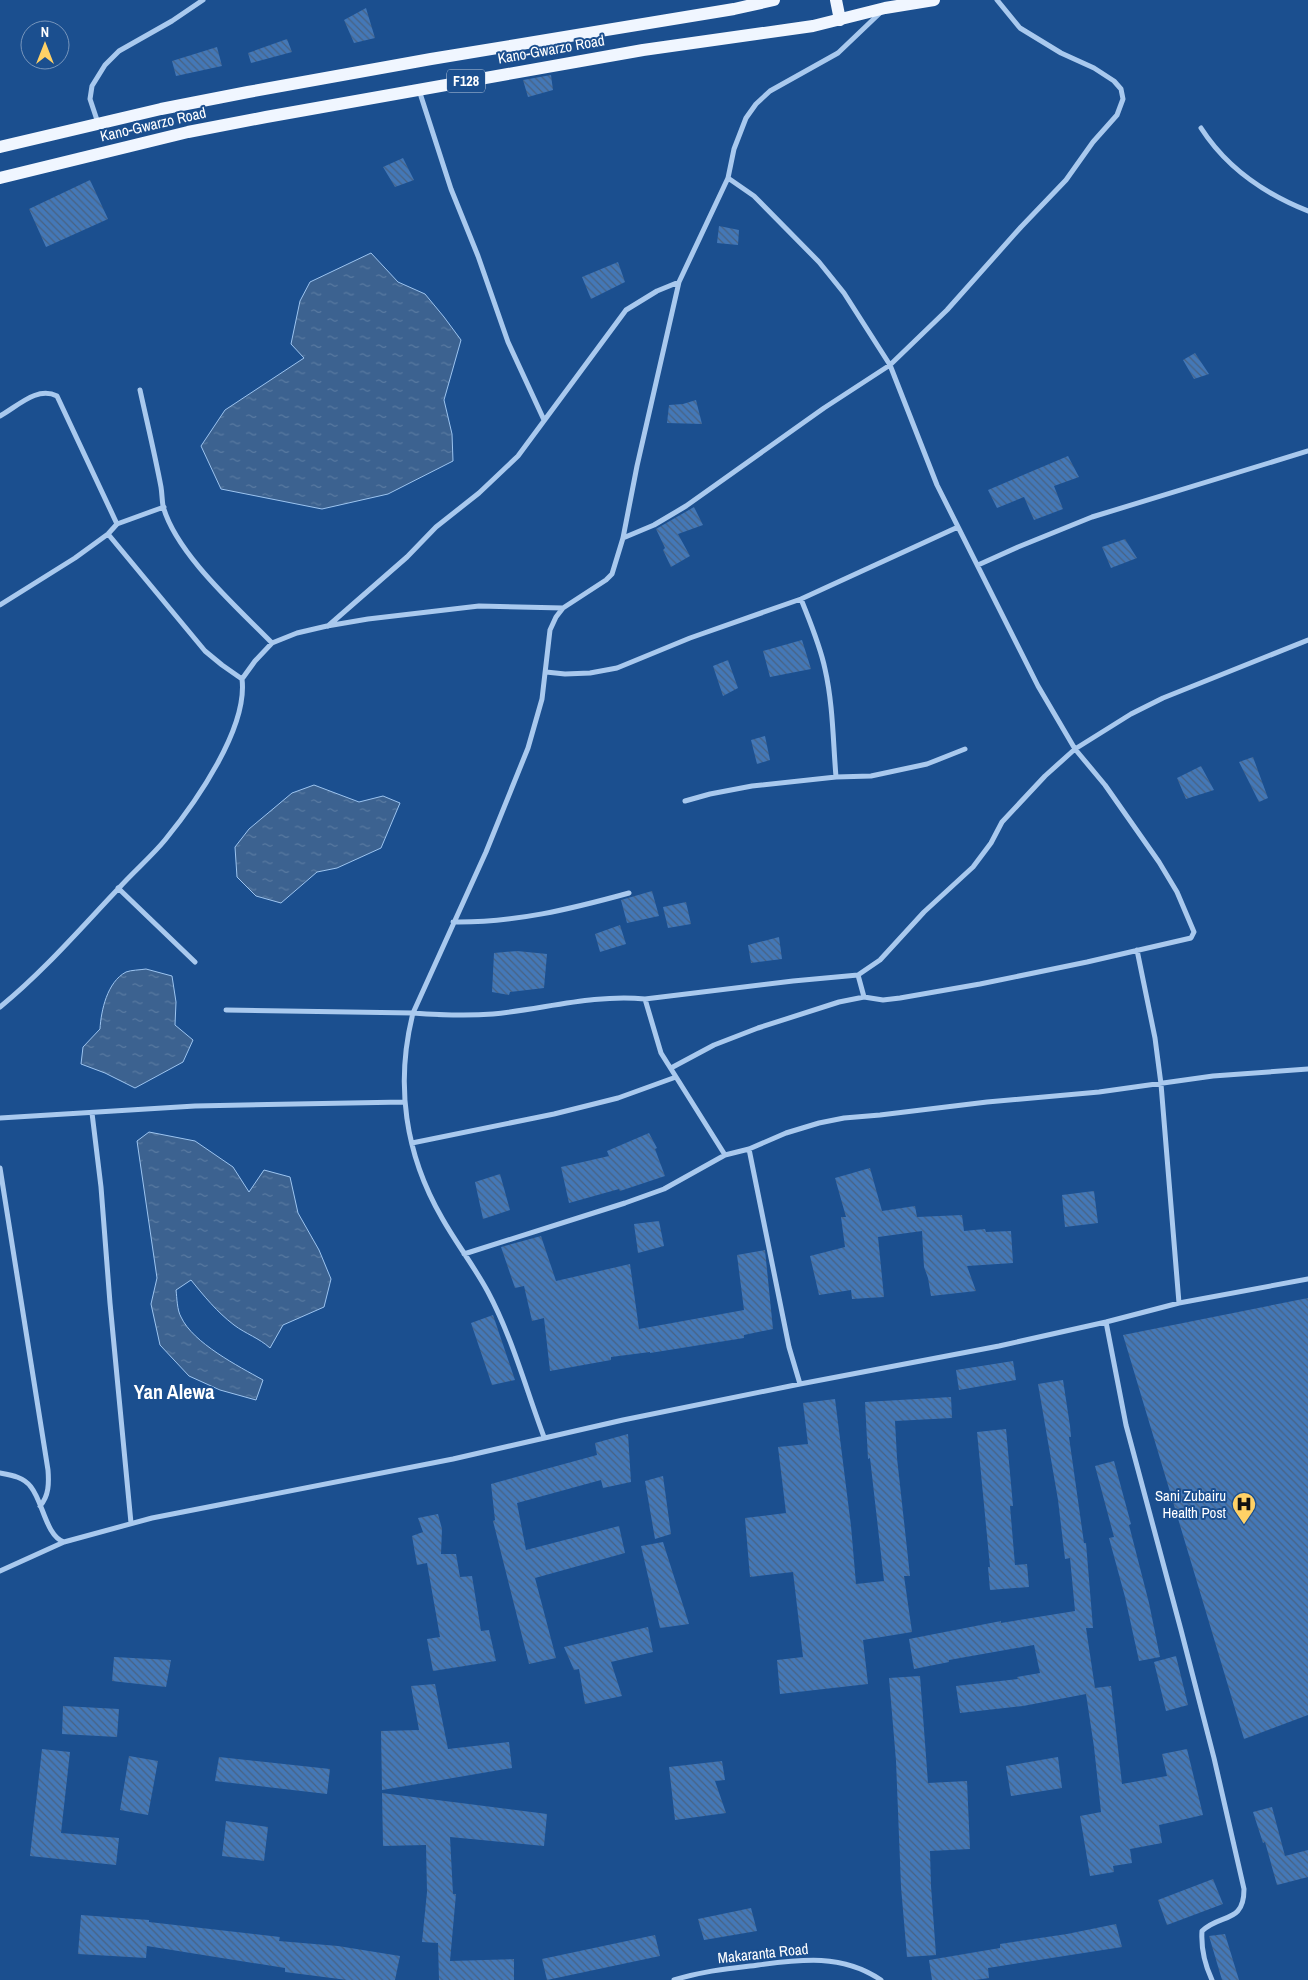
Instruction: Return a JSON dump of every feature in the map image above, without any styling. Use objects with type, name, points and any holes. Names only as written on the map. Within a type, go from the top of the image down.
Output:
[{"type":"main road","name":"Kano-Gwarzo Road","points":[[0,147],[248,92],[734,5],[774,0]]},
{"type":"main road","points":[[836,0],[840,20]]},
{"type":"main road","name":"Kano-Gwarzo Road","points":[[0,178],[188,132],[644,50],[813,26],[885,8],[934,0]]},
{"type":"street","points":[[98,124],[90,99],[92,86],[105,65],[119,51],[172,21],[203,0]]},
{"type":"street","points":[[623,538],[654,525],[686,506],[824,408],[890,366],[946,310],[1021,226],[1066,180],[1093,142],[1116,115],[1123,99],[1121,89],[1114,81],[1094,68],[1041,42],[1020,28],[997,0]]},
{"type":"street","points":[[544,1437],[487,1290],[430,1197],[421,1177],[404,1102],[407,1037],[413,1013],[486,852],[528,748],[542,699],[550,630],[563,608],[606,580],[612,574],[623,538],[637,466],[679,282],[728,178],[734,149],[746,118],[756,104],[770,91],[838,53],[858,36],[885,8]]},
{"type":"street","points":[[419,90],[451,189],[478,256],[508,342],[544,420]]},
{"type":"street","points":[[1201,128],[1222,156],[1244,176],[1286,202],[1308,211]]},
{"type":"street","points":[[671,1068],[714,1045],[758,1028],[839,1002],[864,997],[883,1000],[900,998],[980,984],[1191,938],[1194,934],[1177,892],[1143,838],[1075,749],[1038,686],[958,527],[919,443],[890,366],[844,293],[819,262],[754,196],[728,178]]},
{"type":"street","points":[[327,626],[518,456],[626,310],[657,291],[679,282]]},
{"type":"street","points":[[140,390],[164,507],[173,528],[189,553],[272,643]]},
{"type":"street","points":[[0,416],[37,394],[47,392],[57,396],[117,524]]},
{"type":"street","points":[[978,565],[1092,517],[1308,451]]},
{"type":"street","points":[[0,605],[75,558],[108,534],[117,524],[164,507]]},
{"type":"street","points":[[546,672],[565,674],[590,673],[617,668],[690,638],[802,598],[958,527]]},
{"type":"street","points":[[108,534],[206,650],[222,665],[242,679]]},
{"type":"street","points":[[802,598],[825,668],[830,696],[836,777]]},
{"type":"street","points":[[0,1007],[85,926],[118,888],[164,841],[191,804],[224,751],[242,704],[242,679],[255,661],[272,643],[297,633],[368,619],[479,606],[563,608]]},
{"type":"street","points":[[226,1010],[413,1013],[443,1016],[493,1014],[621,997],[645,999],[793,980],[858,975],[880,960],[924,912],[973,867],[991,844],[1002,822],[1045,776],[1075,749],[1131,714],[1163,698],[1308,640]]},
{"type":"street","points":[[685,801],[752,786],[836,777],[870,776],[927,764],[965,749]]},
{"type":"street","points":[[118,888],[195,962]]},
{"type":"street","points":[[454,922],[515,919],[589,904],[629,893]]},
{"type":"street","points":[[1137,950],[1155,1038],[1161,1084],[1179,1303]]},
{"type":"street","points":[[858,975],[864,997]]},
{"type":"street","points":[[645,999],[661,1054],[726,1155]]},
{"type":"street","points":[[464,1254],[664,1189],[726,1155],[749,1149],[786,1133],[844,1118],[1099,1092],[1214,1076],[1308,1069]]},
{"type":"street","points":[[412,1144],[554,1114],[618,1098],[676,1077]]},
{"type":"street","points":[[0,1118],[239,1104],[404,1102]]},
{"type":"street","points":[[92,1113],[101,1187],[131,1523]]},
{"type":"street","points":[[749,1149],[789,1347],[800,1384]]},
{"type":"street","points":[[0,1168],[48,1470],[48,1491],[44,1502],[40,1506]]},
{"type":"street","points":[[0,1571],[64,1542],[131,1523],[214,1504],[454,1459],[544,1437],[800,1384],[999,1346],[1106,1322],[1179,1303],[1308,1278]]},
{"type":"street","points":[[1106,1322],[1126,1426],[1186,1648],[1244,1889],[1244,1902],[1240,1909],[1234,1915],[1209,1925],[1202,1931],[1204,1957],[1212,1980]]},
{"type":"street","points":[[0,1473],[14,1476],[31,1487],[54,1536],[64,1542]]},
{"type":"street","name":"Makaranta Road","points":[[674,1980],[697,1973],[797,1960],[825,1959],[848,1963],[881,1980]]},
{"type":"water","points":[[371,253],[398,282],[425,294],[461,340],[444,400],[452,434],[453,461],[388,494],[322,509],[221,489],[201,446],[225,410],[304,358],[291,344],[300,301],[310,282]]},
{"type":"water","points":[[314,785],[359,802],[383,796],[400,803],[381,848],[337,868],[317,872],[281,903],[256,896],[237,877],[235,847],[249,829],[292,793]]},
{"type":"water","points":[[146,969],[172,976],[176,1002],[175,1025],[193,1040],[183,1062],[135,1088],[105,1073],[81,1064],[83,1047],[100,1029],[106,998],[114,983],[126,972]]},
{"type":"water","points":[[149,1132],[195,1141],[233,1167],[249,1192],[264,1170],[290,1177],[298,1213],[319,1250],[331,1279],[324,1307],[283,1325],[270,1348],[228,1320],[211,1304],[191,1280],[176,1290],[180,1314],[187,1327],[195,1336],[217,1353],[263,1380],[256,1400],[220,1390],[189,1376],[160,1345],[151,1304],[157,1278],[137,1141]]},
{"type":"building","points":[[366,8],[375,38],[354,43],[344,20]]},
{"type":"building","points":[[287,39],[292,52],[251,63],[248,53]]},
{"type":"building","points":[[217,47],[222,66],[176,76],[172,61]]},
{"type":"building","points":[[551,75],[553,90],[528,97],[523,80]]},
{"type":"building","points":[[403,158],[414,180],[395,187],[383,167]]},
{"type":"building","points":[[90,180],[108,219],[46,247],[29,209]]},
{"type":"building","points":[[719,226],[739,230],[738,245],[717,243]]},
{"type":"building","points":[[618,262],[625,282],[591,299],[582,277]]},
{"type":"building","points":[[1195,353],[1209,374],[1194,379],[1183,360]]},
{"type":"building","points":[[696,400],[702,424],[667,423],[669,405],[683,404]]},
{"type":"building","points":[[1068,456],[1079,477],[1054,486],[1063,509],[1034,520],[1024,497],[997,508],[988,490]]},
{"type":"building","points":[[694,507],[703,525],[678,534],[690,556],[671,567],[656,529]]},
{"type":"building","points":[[1125,539],[1137,558],[1111,568],[1102,547]]},
{"type":"building","points":[[802,640],[811,669],[770,677],[763,651]]},
{"type":"building","points":[[728,660],[738,688],[723,696],[713,666]]},
{"type":"building","points":[[765,736],[770,760],[757,764],[751,740]]},
{"type":"building","points":[[1253,757],[1268,798],[1259,802],[1239,762]]},
{"type":"building","points":[[1201,766],[1214,790],[1186,799],[1177,778]]},
{"type":"building","points":[[652,891],[659,916],[627,923],[621,900]]},
{"type":"building","points":[[686,902],[691,924],[668,928],[663,907]]},
{"type":"building","points":[[620,925],[626,944],[600,952],[595,934]]},
{"type":"building","points":[[779,937],[782,959],[751,963],[748,945]]},
{"type":"building","points":[[517,951],[547,954],[544,988],[510,992],[509,995],[492,992],[494,953]]},
{"type":"building","points":[[649,1133],[657,1148],[655,1149],[665,1176],[620,1191],[619,1189],[569,1203],[561,1167],[609,1156],[607,1151]]},
{"type":"building","points":[[870,1168],[882,1211],[915,1206],[917,1217],[962,1215],[964,1231],[985,1229],[986,1232],[1011,1231],[1013,1263],[967,1266],[976,1291],[931,1296],[924,1267],[922,1231],[878,1237],[884,1297],[852,1299],[851,1290],[819,1295],[810,1256],[845,1247],[841,1217],[846,1217],[835,1178]]},
{"type":"building","points":[[500,1174],[510,1210],[483,1219],[475,1182]]},
{"type":"building","points":[[1094,1191],[1098,1223],[1065,1227],[1062,1195]]},
{"type":"building","points":[[659,1221],[664,1246],[638,1253],[634,1224]]},
{"type":"building","points":[[541,1236],[556,1281],[630,1264],[639,1329],[744,1310],[737,1255],[765,1250],[773,1329],[744,1335],[744,1338],[650,1353],[611,1357],[611,1360],[550,1371],[544,1318],[532,1321],[524,1286],[515,1288],[501,1247]]},
{"type":"building","name":"Sani Zubairu Health Post","points":[[1308,1298],[1308,1715],[1244,1739],[1123,1335]]},
{"type":"building","points":[[493,1315],[515,1380],[492,1385],[471,1323]]},
{"type":"building","points":[[1013,1361],[1016,1380],[959,1390],[956,1370]]},
{"type":"building","points":[[1063,1380],[1070,1426],[1071,1437],[1069,1437],[1084,1543],[1086,1543],[1093,1628],[1086,1628],[1095,1688],[1111,1686],[1122,1784],[1167,1776],[1162,1754],[1187,1749],[1203,1815],[1159,1825],[1162,1843],[1130,1849],[1132,1863],[1113,1866],[1114,1872],[1090,1876],[1080,1816],[1101,1812],[1086,1694],[1023,1706],[960,1713],[956,1686],[1018,1679],[1017,1677],[1040,1673],[1034,1645],[949,1660],[949,1662],[914,1669],[909,1639],[1001,1621],[1001,1623],[1075,1611],[1070,1558],[1065,1559],[1058,1500],[1038,1384]]},
{"type":"building","points":[[951,1397],[952,1418],[895,1421],[897,1458],[910,1576],[904,1576],[912,1632],[863,1640],[868,1684],[780,1694],[777,1660],[803,1657],[793,1572],[750,1577],[745,1518],[786,1513],[778,1447],[808,1444],[803,1403],[835,1399],[851,1526],[856,1584],[884,1581],[870,1458],[868,1459],[865,1402]]},
{"type":"building","points":[[1006,1429],[1013,1506],[1010,1506],[1015,1565],[1027,1564],[1029,1587],[990,1590],[988,1567],[990,1567],[977,1432]]},
{"type":"building","points":[[628,1434],[631,1482],[603,1488],[601,1480],[517,1503],[526,1550],[619,1526],[625,1553],[535,1578],[556,1658],[529,1664],[493,1521],[495,1520],[491,1484],[597,1455],[595,1443]]},
{"type":"building","points":[[1114,1461],[1131,1524],[1129,1525],[1149,1603],[1160,1657],[1139,1661],[1125,1597],[1109,1538],[1114,1537],[1095,1466]]},
{"type":"building","points":[[663,1476],[671,1534],[655,1539],[645,1481]]},
{"type":"building","points":[[438,1514],[442,1529],[441,1554],[456,1554],[460,1577],[472,1576],[481,1631],[489,1630],[496,1661],[433,1671],[427,1639],[440,1637],[427,1563],[417,1565],[412,1536],[423,1532],[418,1518]]},
{"type":"building","points":[[663,1542],[689,1624],[660,1628],[641,1546]]},
{"type":"building","points":[[648,1627],[653,1652],[611,1662],[622,1696],[585,1704],[579,1669],[574,1670],[564,1647]]},
{"type":"building","points":[[1176,1656],[1188,1705],[1166,1711],[1154,1662]]},
{"type":"building","points":[[114,1657],[171,1660],[166,1687],[112,1681]]},
{"type":"building","points":[[920,1676],[928,1783],[967,1781],[970,1849],[930,1851],[936,1955],[907,1957],[901,1887],[896,1761],[889,1678]]},
{"type":"building","points":[[435,1684],[448,1749],[509,1742],[512,1768],[382,1790],[381,1731],[419,1730],[411,1686]]},
{"type":"building","points":[[63,1706],[119,1709],[117,1737],[62,1734]]},
{"type":"building","points":[[42,1749],[70,1752],[61,1833],[119,1838],[116,1865],[30,1856]]},
{"type":"building","points":[[129,1756],[158,1761],[148,1815],[120,1810]]},
{"type":"building","points":[[219,1757],[330,1769],[327,1794],[215,1781]]},
{"type":"building","points":[[1058,1757],[1062,1788],[1011,1796],[1006,1766]]},
{"type":"building","points":[[722,1761],[725,1780],[715,1781],[726,1813],[675,1820],[669,1767]]},
{"type":"building","points":[[382,1793],[547,1814],[544,1846],[450,1837],[453,1894],[456,1894],[450,1961],[514,1959],[514,1980],[439,1980],[438,1943],[422,1942],[427,1892],[426,1845],[383,1846]]},
{"type":"building","points":[[1272,1807],[1285,1856],[1308,1850],[1308,1877],[1277,1885],[1265,1842],[1263,1843],[1253,1812]]},
{"type":"building","points":[[226,1821],[268,1827],[264,1861],[222,1856]]},
{"type":"building","points":[[1213,1879],[1223,1904],[1167,1925],[1158,1900]]},
{"type":"building","points":[[751,1908],[757,1931],[704,1940],[698,1919]]},
{"type":"building","points":[[81,1915],[149,1920],[149,1922],[280,1937],[279,1941],[338,1946],[400,1956],[395,1980],[347,1980],[285,1972],[285,1968],[147,1946],[146,1958],[78,1954]]},
{"type":"building","points":[[1116,1924],[1122,1947],[988,1968],[989,1978],[975,1980],[932,1980],[929,1960],[1000,1948],[1000,1944],[1067,1934]]},
{"type":"building","points":[[1225,1934],[1239,1980],[1222,1980],[1209,1936]]},
{"type":"building","points":[[655,1935],[660,1956],[547,1980],[542,1959]]},
{"type":"place","name":"Sani Zubairu Health Post","points":[[1244,1525]]},
{"type":"district","name":"Yan Alewa","points":[[174,1391]]}]
